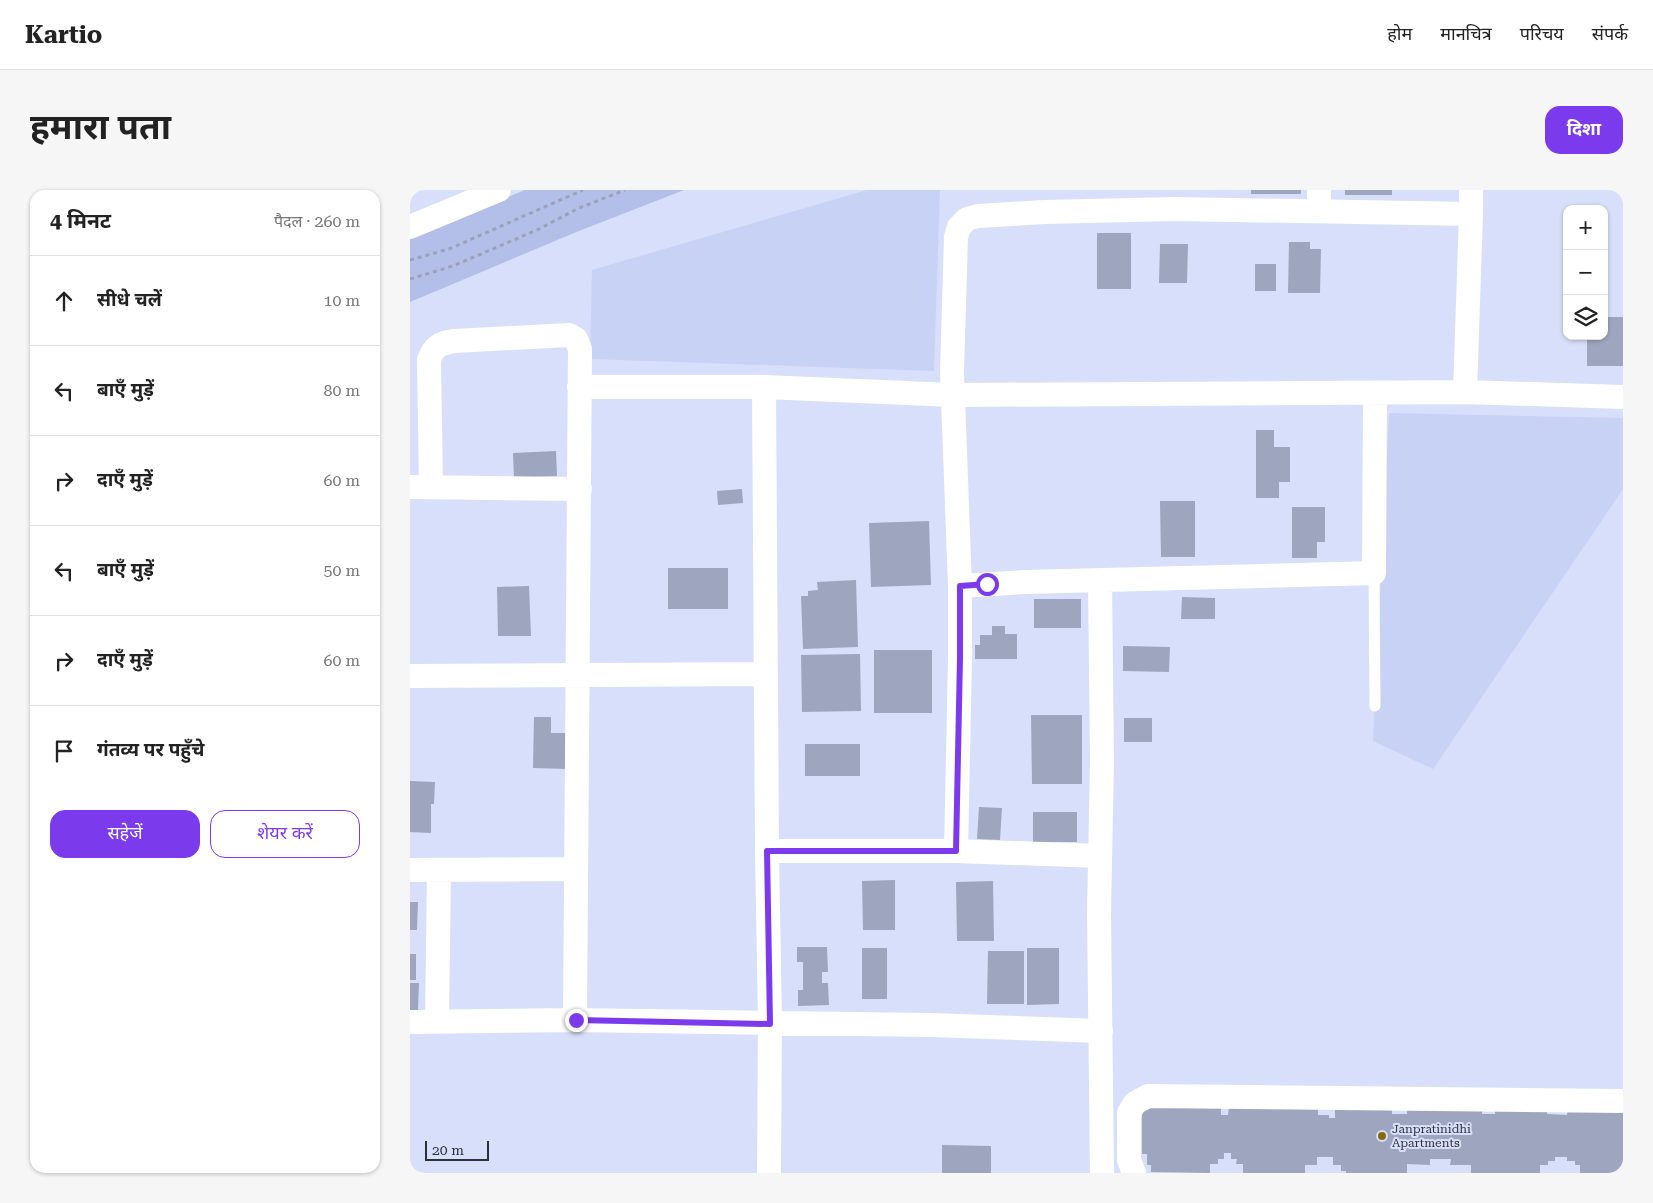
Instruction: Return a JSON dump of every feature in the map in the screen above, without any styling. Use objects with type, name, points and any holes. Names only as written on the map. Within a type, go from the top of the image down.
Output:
[{"type":"street","points":[[410,226],[499,190]]},
{"type":"street","points":[[1465,392],[1472,214],[1471,190]]},
{"type":"street","points":[[956,851],[960,586],[952,372],[956,237],[959,227],[967,219],[978,216],[1175,200],[1319,200],[1472,214]]},
{"type":"street","points":[[576,1020],[576,868],[580,489],[580,348],[576,339],[568,335],[454,341],[436,346],[429,360],[420,487],[580,489]]},
{"type":"street","points":[[579,387],[764,387],[953,395],[1465,392],[1623,396]]},
{"type":"street","points":[[764,387],[770,1024],[769,1173]]},
{"type":"street","points":[[960,586],[1374,573],[1375,393]]},
{"type":"street","points":[[1100,581],[1102,762],[1099,913],[1102,1173]]},
{"type":"street","points":[[410,676],[766,674]]},
{"type":"street","points":[[767,851],[956,851],[1100,856]]},
{"type":"street","points":[[410,870],[576,868]]},
{"type":"street","points":[[437,1021],[438,870]]},
{"type":"street","points":[[410,1022],[576,1020],[930,1025],[1101,1031]]},
{"type":"street","points":[[1134,1173],[1128,1160],[1130,1113],[1135,1103],[1148,1096],[1623,1101]]},
{"type":"lane","points":[[1374,573],[1375,706]]},
{"type":"path","points":[[410,260],[449,249],[583,190]]},
{"type":"path","points":[[611,190],[612,195]]},
{"type":"path","points":[[410,279],[453,266],[538,230],[579,208],[625,190]]},
{"type":"shaded area","points":[[525,190],[684,190],[574,233],[410,302],[410,237]]},
{"type":"shaded area","points":[[867,190],[940,190],[934,371],[590,359],[592,270]]},
{"type":"shaded area","points":[[1389,413],[1623,418],[1623,489],[1433,769],[1373,741]]},
{"type":"building","points":[[1251,190],[1301,190],[1301,194],[1251,194]]},
{"type":"building","points":[[1345,190],[1392,190],[1392,195],[1345,195]]},
{"type":"building","points":[[1097,233],[1131,233],[1131,289],[1097,289]]},
{"type":"building","points":[[1289,242],[1310,242],[1310,249],[1321,249],[1320,293],[1288,293]]},
{"type":"building","points":[[1160,244],[1188,244],[1187,283],[1159,283]]},
{"type":"building","points":[[1255,264],[1276,264],[1276,291],[1255,291]]},
{"type":"building","points":[[1608,317],[1623,317],[1623,366],[1587,366],[1587,340],[1608,340]]},
{"type":"building","points":[[1256,430],[1274,430],[1274,447],[1290,447],[1290,482],[1279,482],[1279,498],[1256,498]]},
{"type":"building","points":[[556,451],[557,476],[514,478],[513,453]]},
{"type":"building","points":[[742,489],[743,503],[718,505],[717,491]]},
{"type":"building","points":[[1160,501],[1195,501],[1195,557],[1161,557]]},
{"type":"building","points":[[1292,507],[1325,507],[1325,542],[1317,542],[1317,558],[1292,558]]},
{"type":"building","points":[[929,521],[931,585],[871,587],[869,523]]},
{"type":"building","points":[[668,568],[728,568],[728,609],[668,609]]},
{"type":"building","points":[[856,580],[858,647],[803,649],[801,596],[808,596],[808,591],[818,590],[817,582]]},
{"type":"building","points":[[529,586],[531,636],[498,636],[497,587]]},
{"type":"building","points":[[1182,597],[1215,598],[1215,619],[1181,619]]},
{"type":"building","points":[[1034,599],[1081,599],[1081,628],[1034,628]]},
{"type":"building","points":[[992,626],[1005,626],[1005,634],[1017,634],[1017,659],[975,659],[975,645],[980,645],[980,635],[992,635]]},
{"type":"building","points":[[1123,646],[1170,647],[1169,672],[1123,671]]},
{"type":"building","points":[[874,650],[932,650],[932,713],[874,713]]},
{"type":"building","points":[[860,654],[861,711],[802,712],[801,655]]},
{"type":"building","points":[[1031,715],[1082,715],[1082,784],[1032,784]]},
{"type":"building","points":[[534,717],[551,717],[551,733],[569,733],[568,769],[533,768]]},
{"type":"building","points":[[1124,718],[1152,718],[1152,742],[1124,742]]},
{"type":"building","points":[[805,744],[860,744],[860,776],[805,776]]},
{"type":"building","points":[[410,781],[435,782],[434,804],[431,804],[431,833],[410,832]]},
{"type":"building","points":[[979,807],[1002,808],[1000,840],[977,839]]},
{"type":"building","points":[[1033,812],[1077,812],[1077,842],[1033,842]]},
{"type":"building","points":[[895,880],[895,930],[863,930],[862,881]]},
{"type":"building","points":[[993,881],[994,941],[957,941],[956,882]]},
{"type":"building","points":[[410,902],[418,902],[417,930],[410,930]]},
{"type":"building","points":[[797,947],[827,947],[828,972],[822,972],[822,983],[828,983],[829,1005],[798,1006],[798,990],[803,990],[803,962],[797,962]]},
{"type":"building","points":[[862,948],[887,948],[887,999],[862,999]]},
{"type":"building","points":[[1027,948],[1059,948],[1059,1004],[1027,1005]]},
{"type":"building","points":[[988,951],[1024,951],[1024,1004],[987,1004]]},
{"type":"building","points":[[410,954],[416,954],[416,980],[410,980]]},
{"type":"building","points":[[410,983],[419,983],[418,1010],[410,1010]]},
{"type":"building","name":"Janpratinidhi Apartments","points":[[1142,1106],[1221,1107],[1221,1115],[1228,1115],[1229,1107],[1318,1108],[1318,1115],[1329,1115],[1329,1118],[1335,1118],[1335,1107],[1392,1108],[1392,1114],[1407,1114],[1407,1108],[1482,1109],[1482,1114],[1495,1114],[1495,1108],[1547,1109],[1547,1114],[1567,1115],[1568,1108],[1623,1109],[1623,1173],[1580,1173],[1580,1165],[1575,1165],[1575,1161],[1567,1161],[1567,1157],[1555,1157],[1555,1161],[1548,1161],[1548,1165],[1540,1165],[1540,1173],[1471,1173],[1471,1165],[1450,1165],[1451,1159],[1430,1159],[1430,1165],[1407,1164],[1407,1173],[1346,1173],[1346,1171],[1341,1171],[1341,1165],[1333,1165],[1333,1157],[1317,1157],[1317,1165],[1305,1165],[1305,1173],[1243,1173],[1243,1164],[1236,1164],[1237,1159],[1231,1159],[1231,1153],[1224,1153],[1224,1159],[1218,1159],[1218,1164],[1210,1164],[1210,1173],[1151,1172],[1151,1165],[1147,1165],[1147,1154],[1142,1154]]},
{"type":"building","points":[[942,1145],[991,1146],[991,1173],[942,1173]]},
{"type":"place","name":"Janpratinidhi Apartments","points":[[1382,1136]]},
{"type":"route","points":[[576,1020],[770,1024],[767,851],[956,851],[960,586],[987,584]]}]
